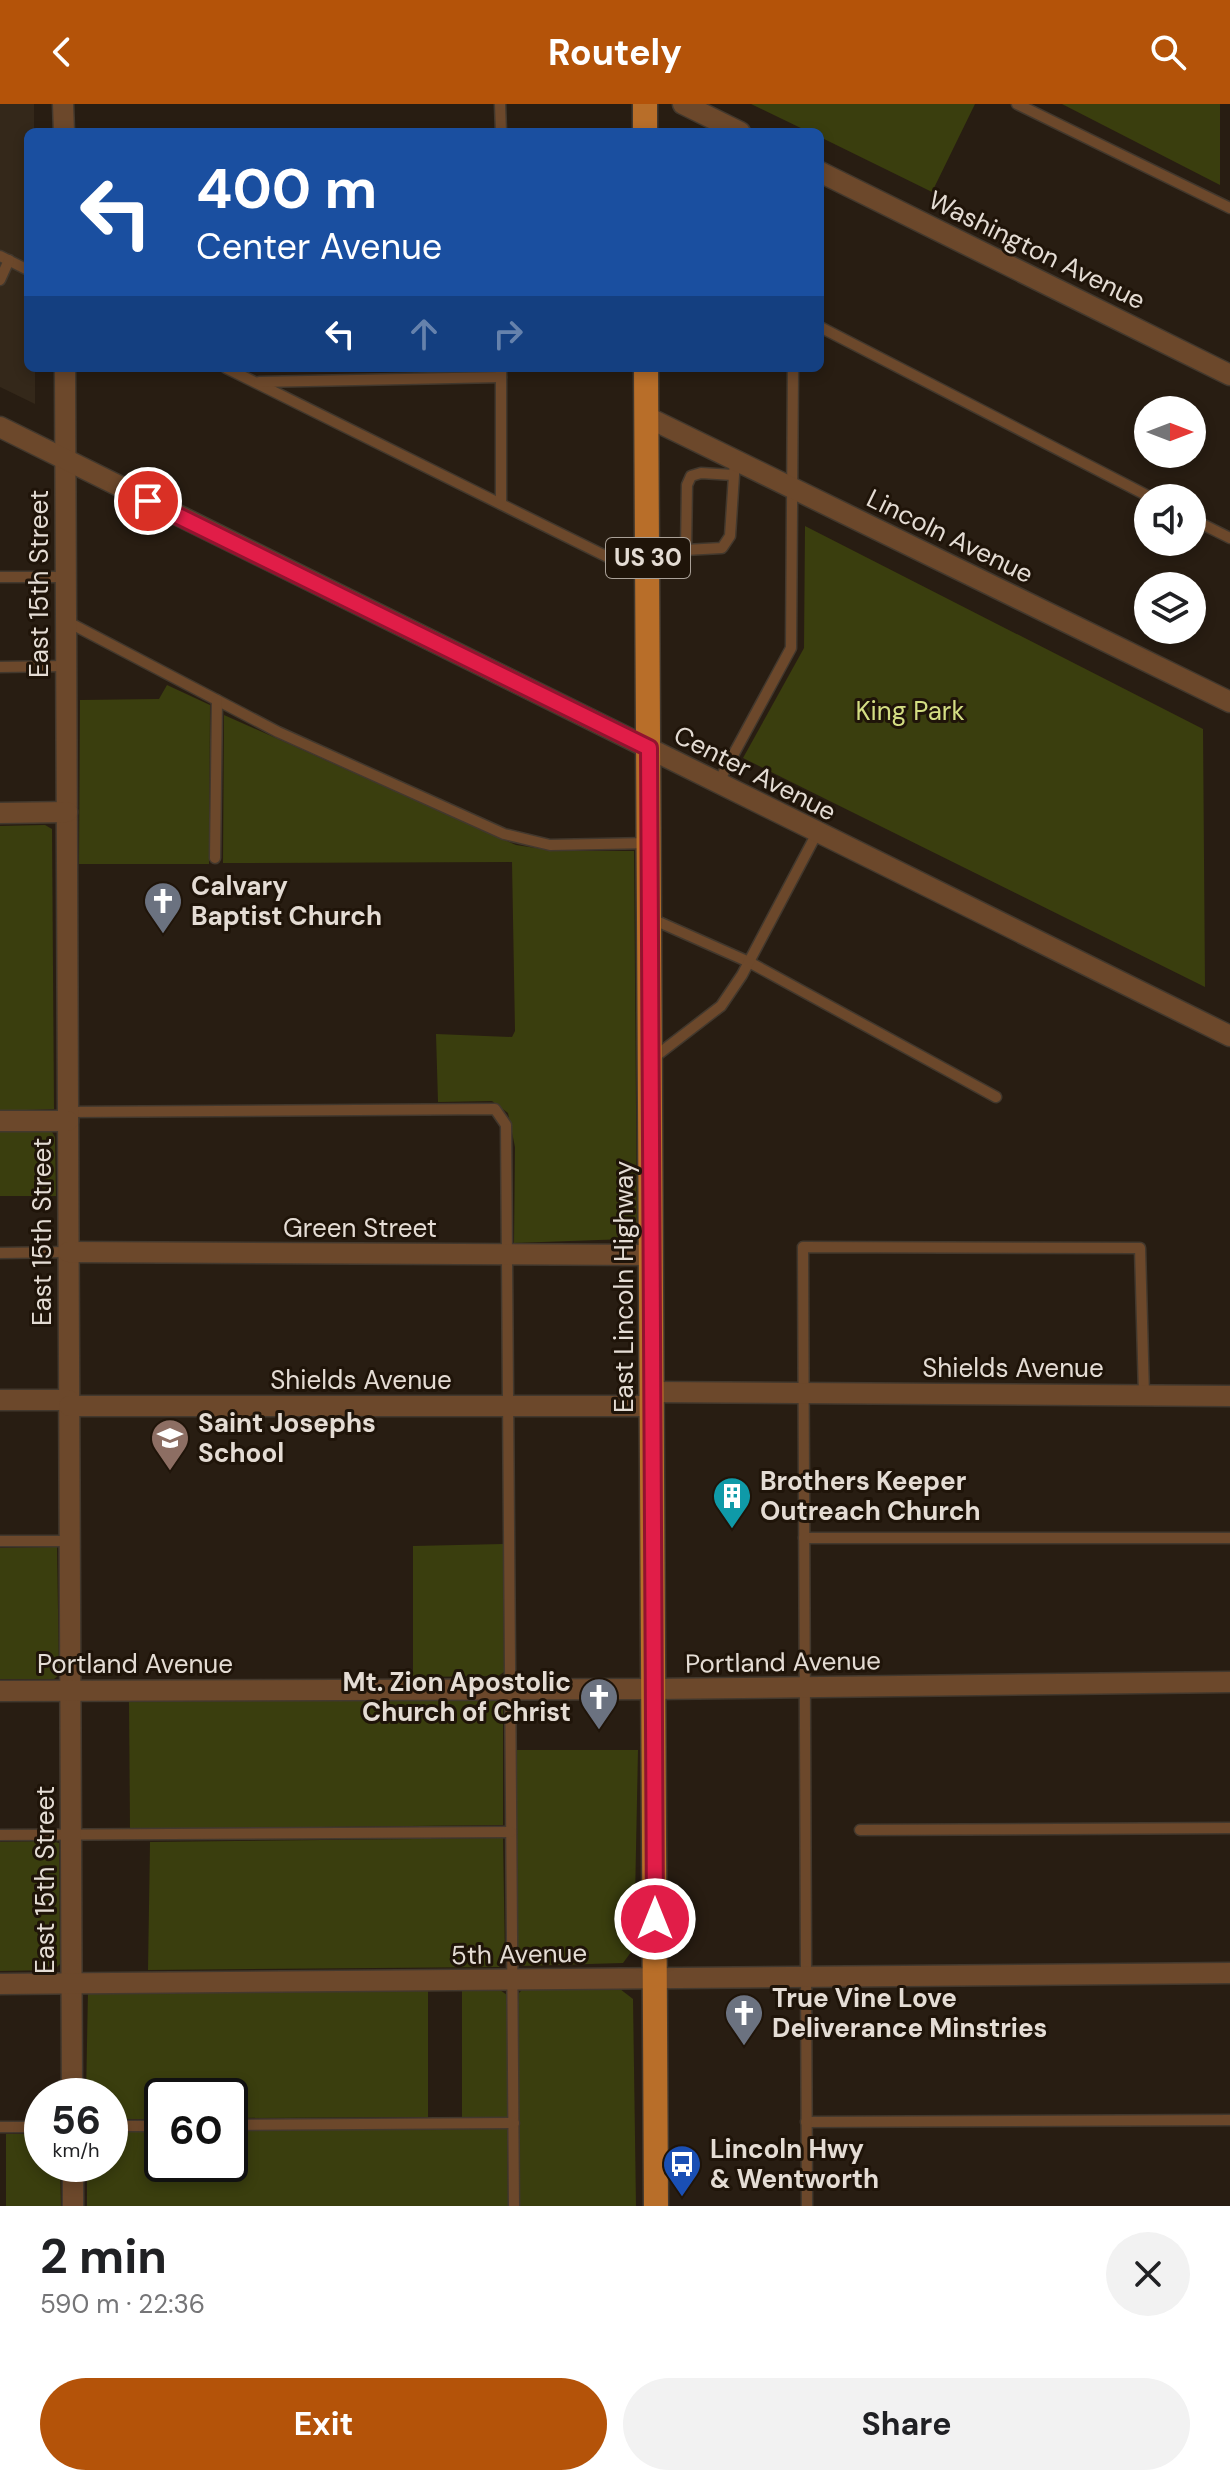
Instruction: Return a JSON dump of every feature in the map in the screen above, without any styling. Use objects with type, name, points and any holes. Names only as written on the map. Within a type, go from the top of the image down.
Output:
[{"type":"main road","points":[[645,104],[645,128]]},
{"type":"main road","name":"East Lincoln Highway","points":[[646,372],[656,2206]]},
{"type":"street","points":[[63,104],[64,128]]},
{"type":"street","points":[[683,104],[732,128]]},
{"type":"street","name":"Washington Avenue","points":[[824,174],[1230,375]]},
{"type":"street","name":"East 15th Street","points":[[65,372],[72,2078]]},
{"type":"street","name":"Lincoln Avenue","points":[[647,417],[734,468],[792,488],[1230,702]]},
{"type":"street","name":"Center Avenue","points":[[0,427],[1230,1036]]},
{"type":"street","points":[[0,813],[67,812]]},
{"type":"street","points":[[0,1121],[68,1116]]},
{"type":"street","name":"Green Street","points":[[68,1252],[652,1255]]},
{"type":"street","name":"Shields Avenue","points":[[0,1400],[507,1406],[802,1393],[1230,1396]]},
{"type":"street","name":"Portland Avenue","points":[[0,1691],[803,1688],[1230,1682]]},
{"type":"street","name":"5th Avenue","points":[[0,1984],[1230,1973]]},
{"type":"street","points":[[73,2182],[73,2206]]},
{"type":"lane","points":[[500,104],[501,128]]},
{"type":"lane","points":[[1017,104],[1230,208]]},
{"type":"lane","points":[[0,280],[4,258],[24,268]]},
{"type":"lane","points":[[824,329],[1134,489]]},
{"type":"lane","points":[[234,372],[501,504],[648,564],[686,550],[722,548],[727,542],[734,468],[691,476],[687,485],[686,550]]},
{"type":"lane","points":[[255,382],[501,372],[501,504]]},
{"type":"lane","points":[[717,784],[791,648],[793,372]]},
{"type":"lane","points":[[1206,526],[1230,538]]},
{"type":"lane","points":[[0,577],[66,577]]},
{"type":"lane","points":[[66,621],[278,732],[504,834],[550,845],[649,843]]},
{"type":"lane","points":[[0,667],[66,666]]},
{"type":"lane","points":[[215,858],[217,700]]},
{"type":"lane","points":[[651,1060],[721,1006],[749,962],[817,833]]},
{"type":"lane","points":[[650,918],[749,962],[996,1097]]},
{"type":"lane","points":[[68,1116],[495,1109],[506,1125],[514,2206]]},
{"type":"lane","points":[[807,2206],[803,1247],[1140,1248],[1144,1395]]},
{"type":"lane","points":[[0,1253],[68,1252]]},
{"type":"lane","points":[[804,1538],[1230,1538]]},
{"type":"lane","points":[[0,1541],[70,1541]]},
{"type":"lane","points":[[860,1830],[1230,1828]]},
{"type":"lane","points":[[0,1835],[511,1832]]},
{"type":"lane","points":[[806,2122],[1230,2120]]},
{"type":"lane","points":[[248,2125],[514,2123]]},
{"type":"lane","points":[[0,2127],[24,2127]]},
{"type":"shaded area","points":[[0,104],[34,104],[34,128],[24,128],[24,372],[35,372],[35,404],[0,387]]},
{"type":"green space","points":[[751,104],[975,104],[932,192],[824,139],[824,128],[801,128]]},
{"type":"green space","points":[[1062,104],[1220,104],[1220,185]]},
{"type":"green space","name":"King Park","points":[[805,526],[1203,729],[1205,987],[743,758],[804,648]]},
{"type":"green space","points":[[167,685],[210,705],[209,864],[79,864],[80,700],[159,699]]},
{"type":"green space","points":[[224,715],[516,845],[556,851],[634,851],[637,1232],[627,1239],[514,1243],[515,1147],[508,1113],[492,1101],[438,1102],[436,1034],[512,1037],[515,1031],[512,862],[223,863]]},
{"type":"green space","points":[[45,825],[52,829],[54,1109],[0,1111],[0,826]]},
{"type":"green space","points":[[0,1131],[52,1132],[55,1137],[56,1196],[0,1196]]},
{"type":"green space","points":[[503,1544],[504,1672],[498,1676],[413,1677],[413,1546]]},
{"type":"green space","points":[[57,1547],[59,1675],[54,1679],[0,1679],[0,1548]]},
{"type":"green space","points":[[500,1697],[503,1700],[503,1825],[130,1829],[129,1701]]},
{"type":"green space","points":[[514,1750],[638,1750],[634,1948],[623,1963],[520,1966],[516,1962]]},
{"type":"green space","points":[[503,1838],[505,1959],[499,1967],[148,1970],[150,1842]]},
{"type":"green space","points":[[0,1842],[59,1843],[60,1964],[54,1970],[0,1971]]},
{"type":"green space","points":[[524,1988],[620,1989],[633,1999],[636,2206],[519,2206],[519,1993]]},
{"type":"green space","points":[[428,1989],[428,2117],[248,2118],[248,2078],[144,2078],[144,2119],[128,2119],[128,2078],[86,2078],[88,1991]]},
{"type":"green space","points":[[500,1990],[507,1995],[507,2119],[462,2119],[462,1991]]},
{"type":"green space","points":[[507,2129],[508,2206],[87,2206],[87,2182],[128,2182],[128,2130],[144,2130],[144,2182],[248,2182],[248,2130]]},
{"type":"green space","points":[[6,2134],[24,2134],[24,2182],[60,2182],[61,2206],[6,2206]]},
{"type":"place","name":"Calvary Baptist Church","points":[[163,935]]},
{"type":"place","name":"Saint Josephs School","points":[[170,1472]]},
{"type":"place","name":"Brothers Keeper Outreach Church","points":[[732,1530]]},
{"type":"place","name":"Mt. Zion Apostolic Church of Christ","points":[[599,1731]]},
{"type":"place","name":"True Vine Love Deliverance Minstries","points":[[744,2047]]},
{"type":"place","name":"Lincoln Hwy & Wentworth","points":[[682,2198]]},
{"type":"route","points":[[148,501],[649,748],[655,1919]]}]
